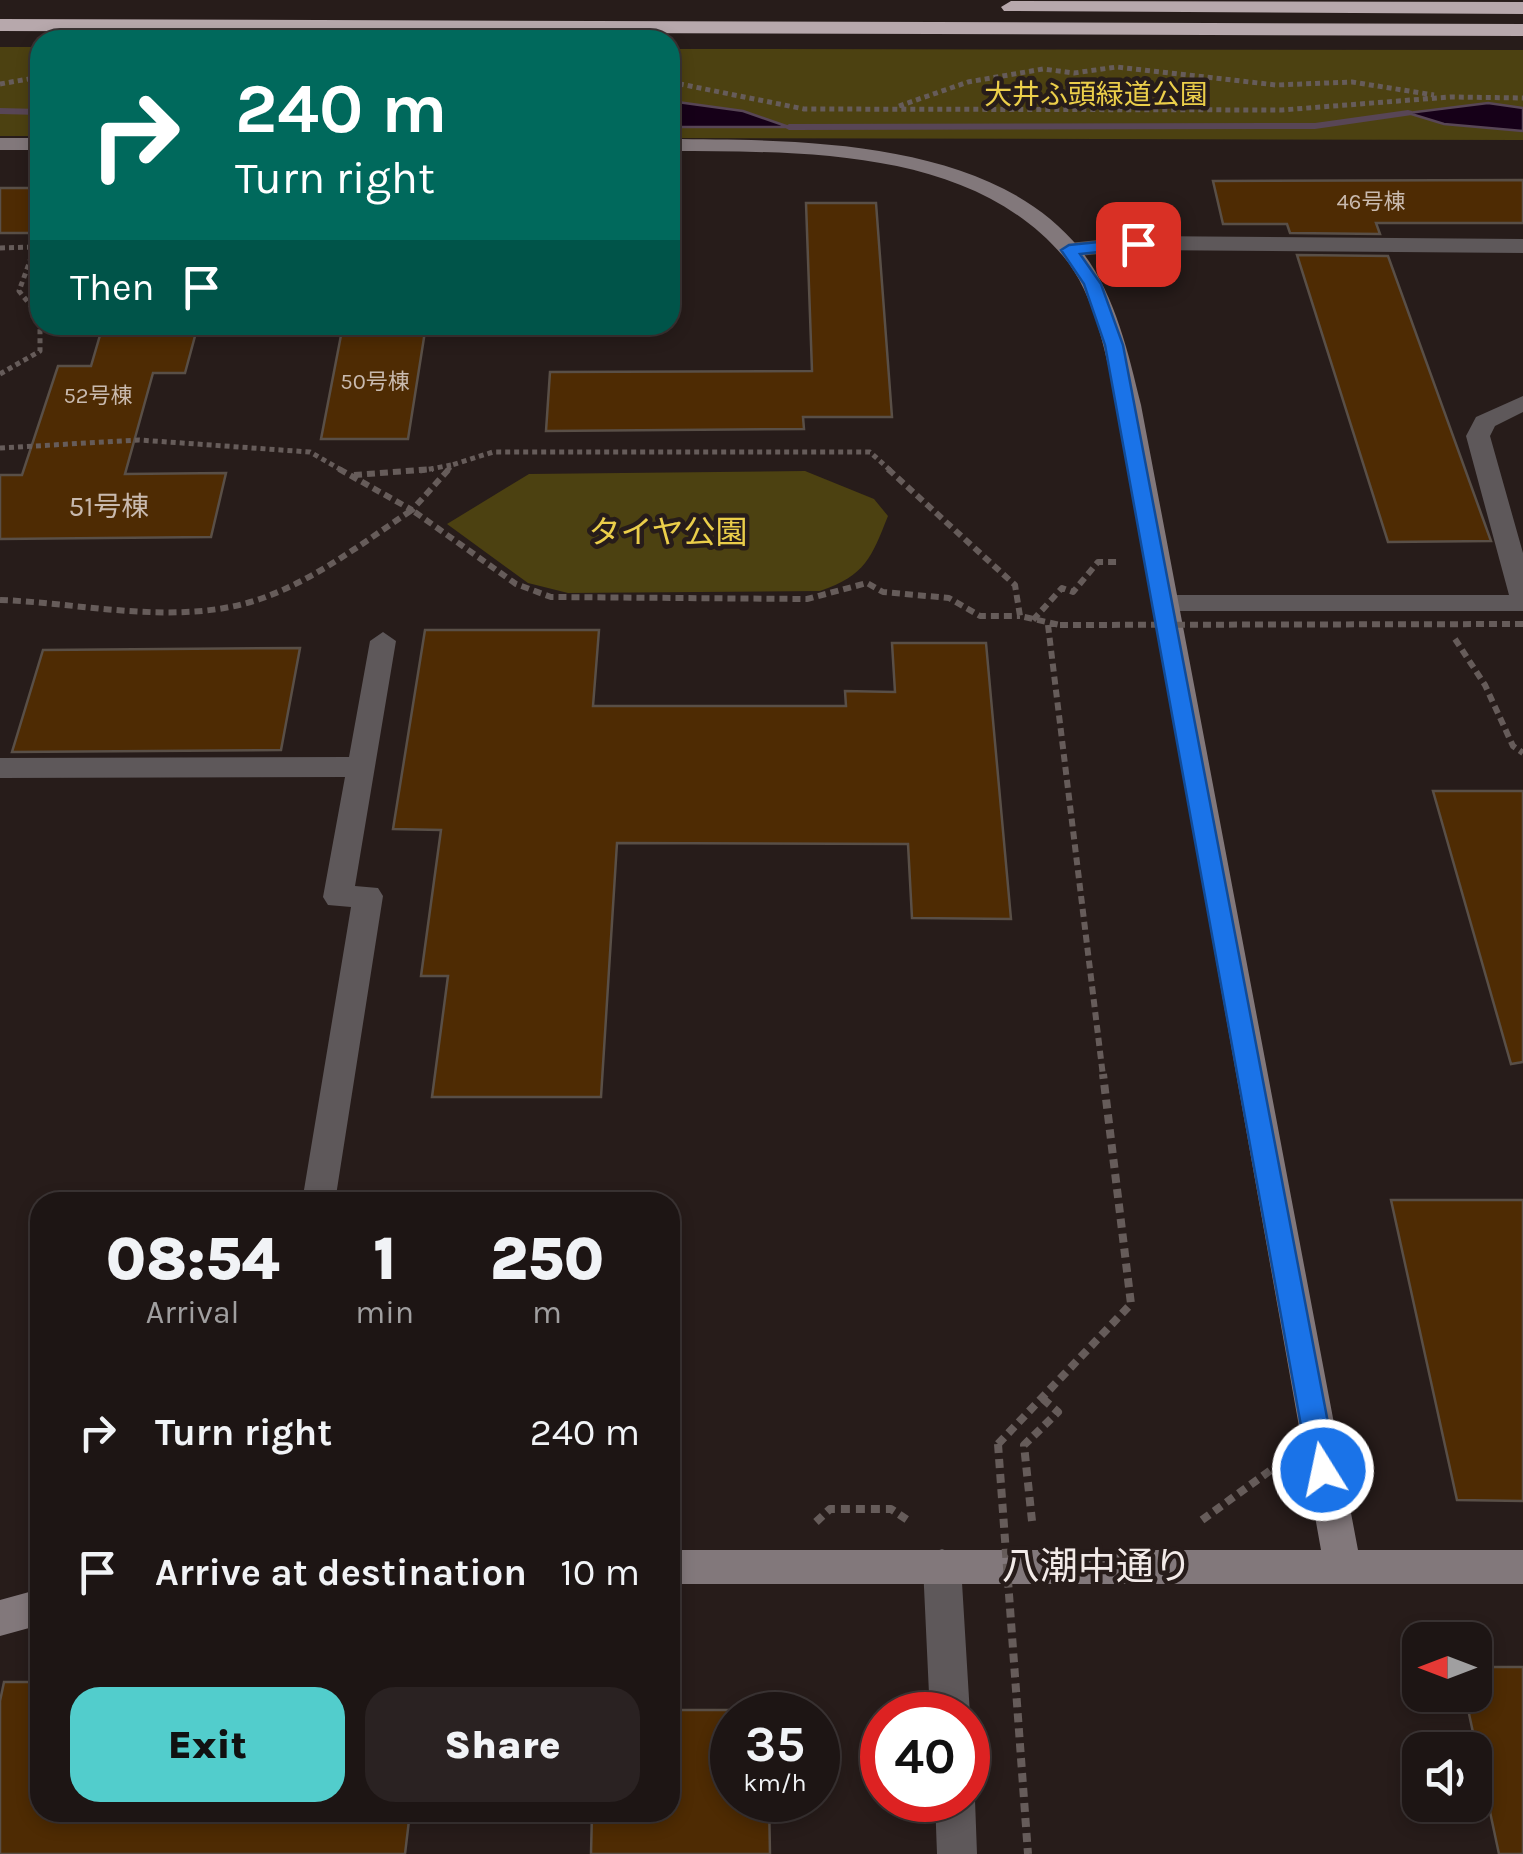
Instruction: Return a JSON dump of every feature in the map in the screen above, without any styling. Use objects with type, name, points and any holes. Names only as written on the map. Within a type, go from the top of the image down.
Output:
[{"type":"highway","points":[[10,5],[1523,8]]},
{"type":"highway","points":[[10,5],[173,26]]},
{"type":"highway","points":[[637,26],[898,7]]},
{"type":"highway","points":[[0,25],[1523,30]]},
{"type":"street","points":[[0,144],[30,144]]},
{"type":"street","points":[[680,145],[809,148],[903,163],[1004,201],[1069,250],[1092,284],[1108,322],[1164,603],[1342,1564]]},
{"type":"street","points":[[1069,250],[1138,244],[1523,246]]},
{"type":"street","points":[[1164,603],[1523,601],[1478,436],[1486,422],[1523,403]]},
{"type":"street","points":[[320,1192],[368,896],[338,897],[382,640]]},
{"type":"street","points":[[0,768],[360,767]]},
{"type":"street","name":"八潮中通り","points":[[680,1567],[1342,1564],[1523,1568]]},
{"type":"street","points":[[942,1566],[949,1692]]},
{"type":"street","points":[[0,1618],[30,1609]]},
{"type":"street","points":[[956,1822],[958,1854]]},
{"type":"path","points":[[894,107],[968,82],[1043,70],[1074,73],[1117,67],[1276,85],[1352,82],[1450,97]]},
{"type":"path","points":[[0,84],[30,79]]},
{"type":"path","points":[[680,84],[804,109],[1282,110],[1450,97],[1523,98]]},
{"type":"path","points":[[0,248],[30,247]]},
{"type":"path","points":[[30,261],[19,291],[30,304]]},
{"type":"path","points":[[0,374],[40,351],[40,335]]},
{"type":"path","points":[[0,448],[139,440],[310,452],[412,510],[516,584],[551,597],[807,599],[867,583],[883,592],[921,592],[949,598],[980,616],[1020,616],[1060,625],[1523,624]]},
{"type":"path","points":[[350,475],[415,472],[493,452],[870,452],[1015,585],[1020,616]]},
{"type":"path","points":[[0,600],[191,610],[257,600],[315,574],[412,510],[452,465]]},
{"type":"path","points":[[1033,620],[1062,588],[1072,592],[1098,562]]},
{"type":"path","points":[[1028,1854],[998,1444],[1131,1304],[1048,624]]},
{"type":"path","points":[[1446,624],[1485,685],[1512,746],[1523,752]]},
{"type":"path","points":[[1032,1521],[1024,1445],[1058,1412],[1042,1398]]},
{"type":"path","points":[[1186,1520],[1206,1520],[1275,1467]]},
{"type":"path","points":[[799,1522],[818,1522],[830,1509],[890,1509],[905,1521],[923,1521]]},
{"type":"path","points":[[996,1521],[1051,1521]]},
{"type":"green space","points":[[0,47],[30,47],[30,136],[0,136]]},
{"type":"green space","name":"大井ふ頭緑道公園","points":[[680,49],[1523,50],[1523,140],[680,138]]},
{"type":"green space","name":"タイヤ公園","points":[[805,471],[874,499],[888,516],[865,563],[848,578],[820,591],[568,593],[528,583],[447,524],[529,474]]},
{"type":"shaded area","points":[[680,102],[743,111],[789,127],[680,127]]},
{"type":"shaded area","points":[[1488,103],[1523,108],[1523,131],[1444,124],[1408,113]]},
{"type":"building","points":[[1523,180],[1523,223],[1376,223],[1380,234],[1290,233],[1287,224],[1223,224],[1213,181]]},
{"type":"building","points":[[0,188],[30,188],[30,233],[0,233]]},
{"type":"building","points":[[806,203],[876,203],[892,417],[803,417],[804,429],[546,431],[550,372],[812,371]]},
{"type":"building","points":[[1297,255],[1388,256],[1491,541],[1388,542]]},
{"type":"building","points":[[100,335],[195,335],[185,373],[153,373],[125,474],[226,473],[211,537],[0,539],[0,475],[22,475],[58,366],[91,366]]},
{"type":"building","points":[[341,335],[424,335],[408,439],[321,439]]},
{"type":"building","points":[[425,630],[599,630],[593,706],[846,706],[845,691],[895,692],[892,643],[986,643],[1011,919],[912,918],[908,844],[617,843],[601,1097],[432,1097],[448,976],[421,976],[441,830],[393,829]]},
{"type":"building","points":[[300,648],[281,750],[12,752],[43,650]]},
{"type":"building","points":[[1433,791],[1523,791],[1523,1062],[1511,1064]]},
{"type":"building","points":[[1391,1200],[1523,1200],[1523,1501],[1457,1500]]},
{"type":"building","points":[[1492,1667],[1523,1667],[1523,1854],[1499,1854],[1492,1821],[1492,1732],[1473,1732],[1469,1712],[1492,1712]]},
{"type":"building","points":[[4,1682],[30,1682],[30,1822],[409,1822],[405,1854],[0,1854],[0,1701]]},
{"type":"building","points":[[680,1710],[710,1710],[710,1822],[769,1822],[770,1854],[591,1854],[592,1822],[680,1822]]},
{"type":"waterway","points":[[0,111],[30,112]]},
{"type":"waterway","points":[[789,127],[1315,126],[1408,113]]},
{"type":"route","points":[[1138,244],[1069,250],[1092,284],[1114,345],[1323,1470]]}]
